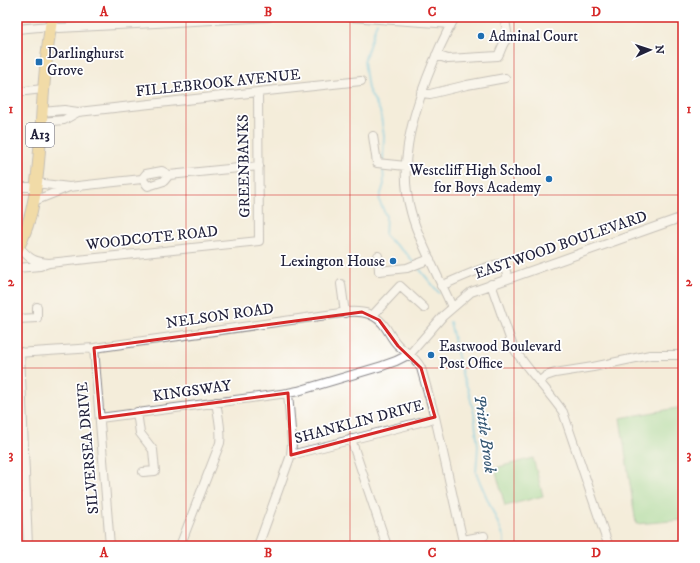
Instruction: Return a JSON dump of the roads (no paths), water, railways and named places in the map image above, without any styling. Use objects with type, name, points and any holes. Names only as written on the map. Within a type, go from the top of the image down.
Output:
[{"type":"main road","name":"A13","points":[[18,249],[29,222],[34,201],[46,56],[51,21]]},
{"type":"street","points":[[17,29],[51,21],[59,28],[269,17]]},
{"type":"street","points":[[350,17],[453,21],[436,55],[421,93],[410,132],[406,166],[406,189],[410,211],[416,228],[452,307]]},
{"type":"street","points":[[436,55],[448,59],[498,56],[503,42],[508,38],[504,20]]},
{"type":"street","points":[[421,93],[430,94],[466,84],[505,78]]},
{"type":"street","name":"FILLEBROOK AVENUE","points":[[42,117],[64,110],[78,112],[361,82]]},
{"type":"street","points":[[17,92],[43,89]]},
{"type":"street","name":"GREENBANKS","points":[[258,92],[259,241]]},
{"type":"street","points":[[373,136],[376,163],[406,166]]},
{"type":"street","points":[[17,187],[36,185],[69,188],[142,180],[146,174],[162,171],[169,175],[259,166]]},
{"type":"street","points":[[34,201],[69,188]]},
{"type":"street","name":"EASTWOOD BOULEVARD","points":[[288,392],[298,391],[382,366],[410,354],[443,316],[471,292],[683,218]]},
{"type":"street","name":"WOODCOTE ROAD","points":[[18,249],[28,257],[39,262],[49,263],[259,241]]},
{"type":"street","points":[[378,256],[379,271],[410,267],[430,259]]},
{"type":"street","name":"WOODCOTE ROAD","points":[[17,268],[40,266],[49,263]]},
{"type":"street","points":[[442,286],[495,264],[503,265],[508,278]]},
{"type":"street","points":[[341,284],[344,313]]},
{"type":"street","points":[[491,284],[513,347],[563,412],[608,546]]},
{"type":"street","points":[[424,308],[400,286],[372,315],[386,328],[398,346],[417,360],[421,368],[435,417],[463,543],[484,536]]},
{"type":"street","points":[[17,319],[37,318],[37,308]]},
{"type":"street","name":"NELSON ROAD","points":[[19,353],[94,348],[344,313],[362,312],[372,315]]},
{"type":"street","name":"SILVERSEA DRIVE","points":[[94,348],[110,546]]},
{"type":"street","points":[[19,353],[28,546]]},
{"type":"street","points":[[540,381],[546,376],[555,373],[650,355],[683,355]]},
{"type":"street","points":[[258,546],[291,455],[292,443],[288,392]]},
{"type":"street","name":"KINGSWAY","points":[[100,418],[288,392]]},
{"type":"street","points":[[180,546],[220,443],[221,437],[216,402]]},
{"type":"street","points":[[137,412],[140,433],[153,450],[154,456],[155,471],[143,472]]},
{"type":"street","name":"SHANKLIN DRIVE","points":[[291,455],[435,417]]},
{"type":"street","points":[[351,439],[387,546]]},
{"type":"waterway","name":"Prittle Brook","points":[[377,22],[364,61],[368,89],[380,111],[384,136],[383,162]]},
{"type":"waterway","name":"Prittle Brook","points":[[383,166],[384,184],[379,200],[386,216],[385,236],[407,254],[414,263]]},
{"type":"waterway","name":"Prittle Brook","points":[[417,266],[439,293]]},
{"type":"waterway","name":"Prittle Brook","points":[[450,322],[463,378],[468,389],[474,413],[478,446],[476,473],[504,537],[504,546]]},
{"type":"place","name":"Adminal Court","points":[[481,36]]},
{"type":"place","name":"Darlinghurst Grove","points":[[39,62]]},
{"type":"place","name":"Westcliff High School for Boys Academy","points":[[549,179]]},
{"type":"place","name":"Lexington House","points":[[393,261]]},
{"type":"place","name":"Eastwood Boulevard Post Office","points":[[431,355]]}]
